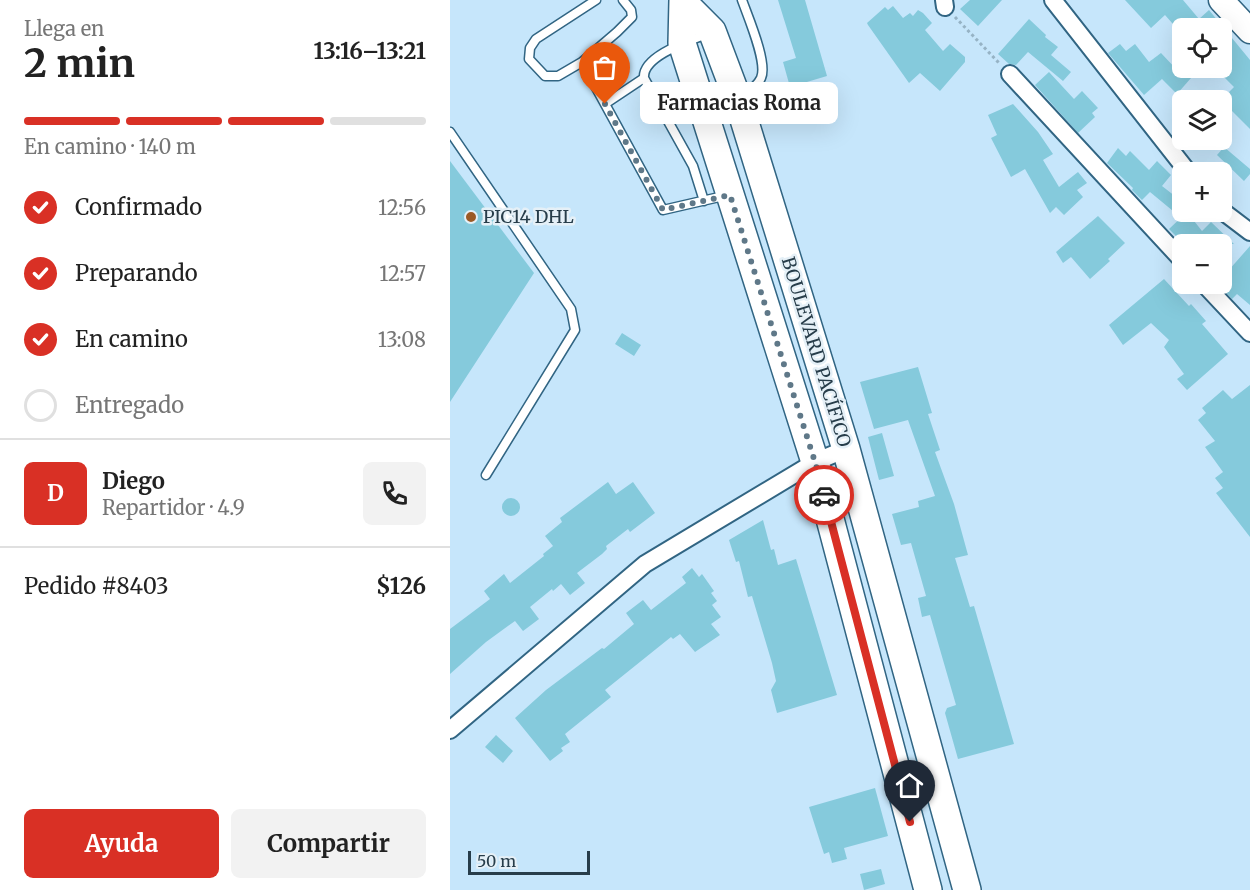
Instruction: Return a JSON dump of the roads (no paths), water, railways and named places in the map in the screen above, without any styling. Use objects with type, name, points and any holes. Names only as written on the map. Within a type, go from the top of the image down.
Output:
[{"type":"main road","name":"BOULEVARD PACÍFICO","points":[[683,1],[712,32],[738,100],[846,450],[967,890]]},
{"type":"main road","name":"BOULEVARD PACÍFICO","points":[[683,1],[682,43],[815,462],[928,890]]},
{"type":"street","points":[[1053,0],[1180,162]]},
{"type":"street","points":[[1221,0],[1250,31]]},
{"type":"street","points":[[1010,74],[1172,249]]},
{"type":"street","points":[[1232,218],[1250,232]]},
{"type":"street","points":[[1213,294],[1250,333]]},
{"type":"street","points":[[450,730],[645,564],[815,462],[846,450]]},
{"type":"lane","points":[[596,0],[536,39],[530,48],[529,58],[545,76],[558,76],[582,62],[617,32],[632,17],[631,10],[623,0]]},
{"type":"lane","points":[[738,100],[756,86],[764,66],[742,0]]},
{"type":"lane","points":[[704,201],[693,166],[644,78],[644,71],[650,62],[682,43],[712,32]]},
{"type":"lane","points":[[582,62],[663,210],[730,195]]},
{"type":"lane","points":[[605,104],[644,78]]},
{"type":"lane","points":[[450,132],[571,309],[575,330],[486,475]]},
{"type":"place","name":"Farmacias Roma","points":[[605,104]]},
{"type":"place","name":"PIC14 DHL","points":[[471,217]]}]
